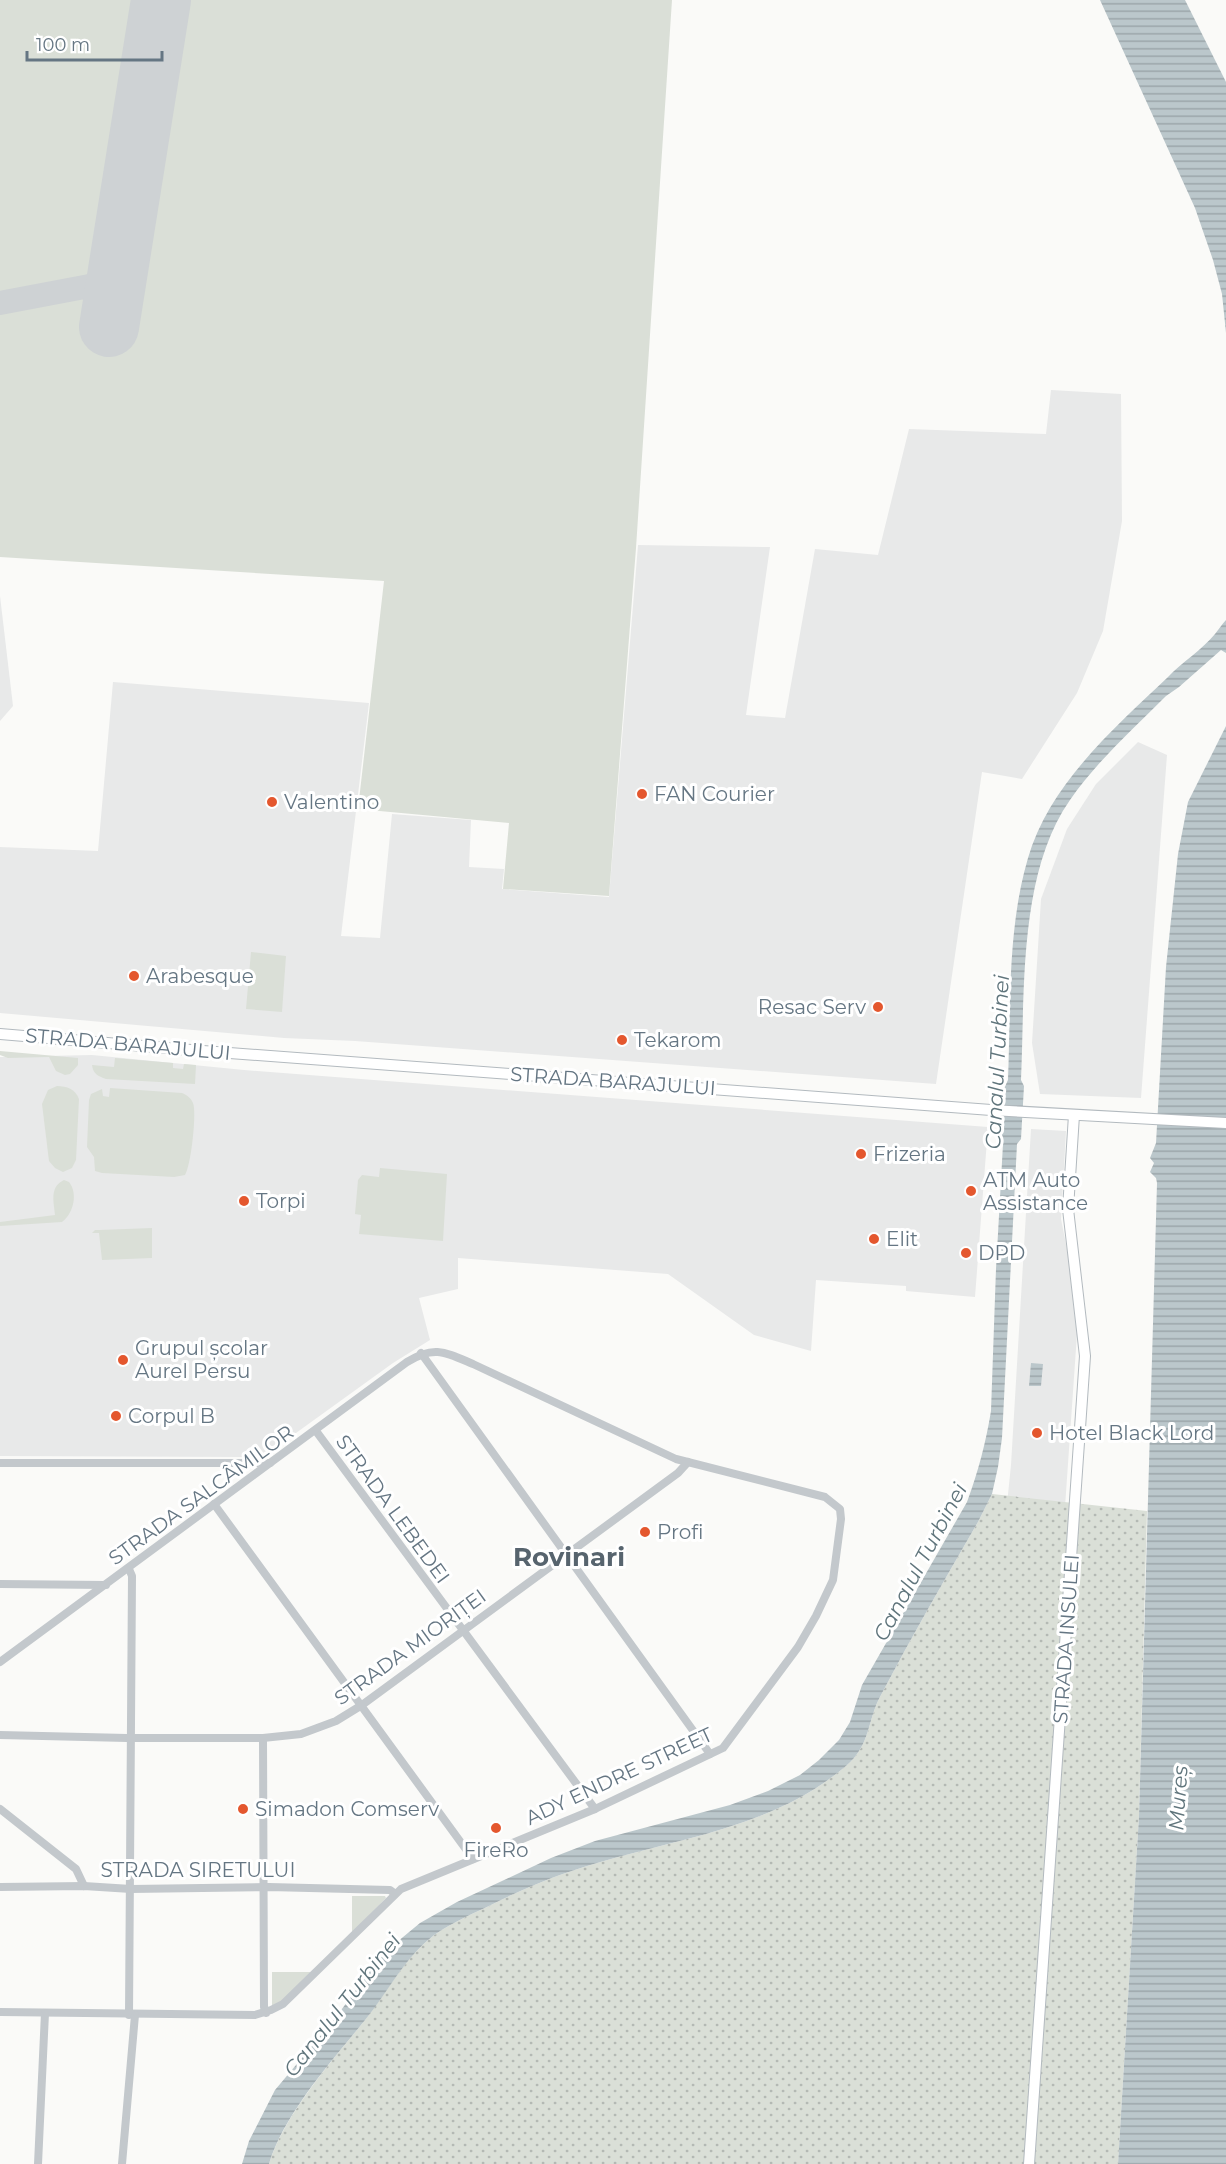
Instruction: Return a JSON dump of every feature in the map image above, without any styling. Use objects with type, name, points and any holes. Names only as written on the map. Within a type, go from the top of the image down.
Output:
[{"type":"main road","name":"STRADA BARAJULUI","points":[[0,1034],[993,1110],[1226,1123]]},
{"type":"main road","name":"STRADA INSULEI","points":[[1029,2164],[1085,1356],[1068,1209],[1074,1114]]},
{"type":"street","name":"ADY ENDRE STREET","points":[[266,2013],[283,2004],[394,1893],[595,1809],[721,1750],[781,1671],[808,1630],[833,1580],[842,1519],[840,1509],[825,1497],[665,1455],[620,1431],[449,1354],[429,1351],[421,1353]]},
{"type":"street","name":"STRADA SALCÂMILOR","points":[[0,1662],[421,1353]]},
{"type":"street","points":[[421,1353],[565,1556],[710,1754]]},
{"type":"street","name":"STRADA LEBEDEI","points":[[316,1431],[595,1809]]},
{"type":"street","points":[[0,1462],[272,1463]]},
{"type":"street","name":"STRADA MIORIȚEI","points":[[0,1735],[263,1738],[301,1734],[336,1721],[362,1705],[678,1473],[688,1462]]},
{"type":"street","points":[[214,1504],[474,1859]]},
{"type":"street","points":[[122,2164],[132,2015],[130,1738],[132,1576],[129,1569]]},
{"type":"street","points":[[0,1584],[107,1585]]},
{"type":"street","points":[[0,2012],[132,2015],[255,2015],[266,2013],[264,2007],[263,1738]]},
{"type":"street","points":[[0,1809],[76,1869],[84,1886]]},
{"type":"street","name":"STRADA SIRETULUI","points":[[0,1887],[84,1886],[131,1889],[263,1887],[390,1890],[394,1893]]},
{"type":"street","points":[[38,2164],[45,2013]]},
{"type":"shaded area","points":[[0,0],[672,0],[636,548],[609,896],[503,889],[509,823],[358,809],[384,581],[0,557]]},
{"type":"shaded area","points":[[1051,390],[1121,394],[1122,521],[1103,631],[1077,693],[1022,779],[982,772],[936,1084],[355,1041],[284,1038],[0,1013],[0,847],[98,851],[113,682],[369,703],[341,936],[380,938],[392,814],[471,820],[469,867],[504,869],[502,889],[609,897],[638,545],[770,547],[746,715],[785,718],[815,549],[878,555],[909,429],[1046,434]]},
{"type":"shaded area","points":[[0,596],[13,706],[0,721]]},
{"type":"shaded area","points":[[1138,742],[1167,755],[1141,1098],[1040,1094],[1032,1043],[1041,899],[1067,829],[1096,784]]},
{"type":"shaded area","points":[[251,952],[286,956],[282,1012],[246,1009]]},
{"type":"shaded area","points":[[0,1051],[78,1058],[78,1065],[70,1074],[65,1075],[56,1071],[49,1057],[8,1058],[0,1055]]},
{"type":"shaded area","points":[[92,1055],[244,1070],[988,1127],[975,1297],[906,1291],[906,1286],[816,1280],[811,1351],[754,1335],[668,1274],[458,1258],[458,1289],[419,1298],[430,1340],[393,1363],[271,1451],[243,1457],[0,1456],[0,1057]]},
{"type":"shaded area","points":[[115,1058],[173,1063],[173,1068],[183,1069],[184,1064],[196,1065],[195,1084],[106,1079],[95,1073],[92,1065],[114,1067]]},
{"type":"shaded area","points":[[57,1086],[70,1089],[79,1099],[76,1160],[72,1168],[63,1172],[49,1161],[42,1104],[48,1090]]},
{"type":"shaded area","points":[[110,1088],[182,1093],[190,1098],[194,1108],[194,1127],[185,1175],[174,1177],[95,1171],[94,1157],[87,1147],[89,1100],[91,1094],[102,1089],[103,1096],[109,1097]]},
{"type":"shaded area","points":[[1031,1129],[1066,1131],[1061,1219],[1068,1254],[1077,1334],[1065,1507],[1007,1504]]},
{"type":"shaded area","points":[[380,1168],[447,1174],[443,1241],[359,1234],[361,1215],[355,1214],[358,1180],[362,1175],[379,1177]]},
{"type":"shaded area","points":[[64,1180],[72,1187],[74,1197],[72,1208],[62,1222],[0,1226],[0,1222],[55,1215],[54,1191]]},
{"type":"shaded area","points":[[152,1228],[152,1258],[102,1260],[99,1233],[92,1233],[95,1230]]},
{"type":"shaded area","points":[[992,1494],[1147,1511],[1139,1816],[1118,2164],[269,2164],[296,2109],[322,2073],[417,1950],[441,1931],[502,1899],[555,1877],[759,1817],[818,1787],[846,1766],[860,1750],[881,1695]]},
{"type":"shaded area","points":[[352,1896],[385,1896],[386,1898],[352,1933]]},
{"type":"shaded area","points":[[272,1972],[314,1972],[280,2003],[272,2006]]},
{"type":"water","points":[[1100,0],[1185,0],[1226,82],[1226,333],[1222,294],[1195,208]]},
{"type":"water","name":"Canalul Turbinei","points":[[1226,620],[1226,653],[1221,650],[1166,696],[1092,772],[1070,800],[1053,830],[1041,863],[1033,898],[1025,973],[1021,1080],[1024,1086],[1021,1139],[1017,1144],[1002,1438],[998,1467],[992,1494],[881,1695],[860,1750],[846,1766],[818,1787],[759,1817],[555,1877],[502,1899],[441,1931],[417,1950],[309,2091],[285,2127],[269,2164],[242,2164],[249,2141],[275,2090],[333,2021],[376,1963],[420,1923],[457,1902],[551,1858],[595,1841],[730,1805],[768,1791],[800,1775],[839,1740],[850,1722],[862,1685],[967,1502],[987,1434],[991,1411],[1003,1144],[1001,1108],[1008,1080],[1010,996],[1016,912],[1028,858],[1051,806],[1086,759],[1126,717],[1210,640]]},
{"type":"water","name":"Mureș","points":[[1226,726],[1226,2164],[1118,2164],[1139,1816],[1157,1183],[1156,1178],[1150,1172],[1154,1163],[1150,1158],[1156,1143],[1166,967],[1178,854],[1188,802]]},
{"type":"water","points":[[1031,1363],[1043,1364],[1041,1386],[1029,1386]]},
{"type":"taxiway","points":[[0,303],[116,281]]},
{"type":"runway","points":[[109,327],[161,0]]},
{"type":"place","name":"FAN Courier","points":[[642,794]]},
{"type":"place","name":"Valentino","points":[[272,802]]},
{"type":"place","name":"Arabesque","points":[[134,976]]},
{"type":"place","name":"Resac Serv","points":[[878,1007]]},
{"type":"place","name":"Tekarom","points":[[622,1040]]},
{"type":"place","name":"Frizeria","points":[[861,1154]]},
{"type":"place","name":"ATM Auto Assistance","points":[[971,1191]]},
{"type":"place","name":"Torpi","points":[[244,1201]]},
{"type":"place","name":"Elit","points":[[874,1239]]},
{"type":"place","name":"DPD","points":[[966,1253]]},
{"type":"place","name":"Grupul școlar Aurel Persu","points":[[123,1360]]},
{"type":"place","name":"Corpul B","points":[[116,1416]]},
{"type":"place","name":"Hotel Black Lord","points":[[1037,1433]]},
{"type":"place","name":"Profi","points":[[645,1532]]},
{"type":"place","name":"Simadon Comserv","points":[[243,1809]]},
{"type":"place","name":"FireRo","points":[[496,1828]]},
{"type":"district","name":"Rovinari","points":[[569,1557]]}]
